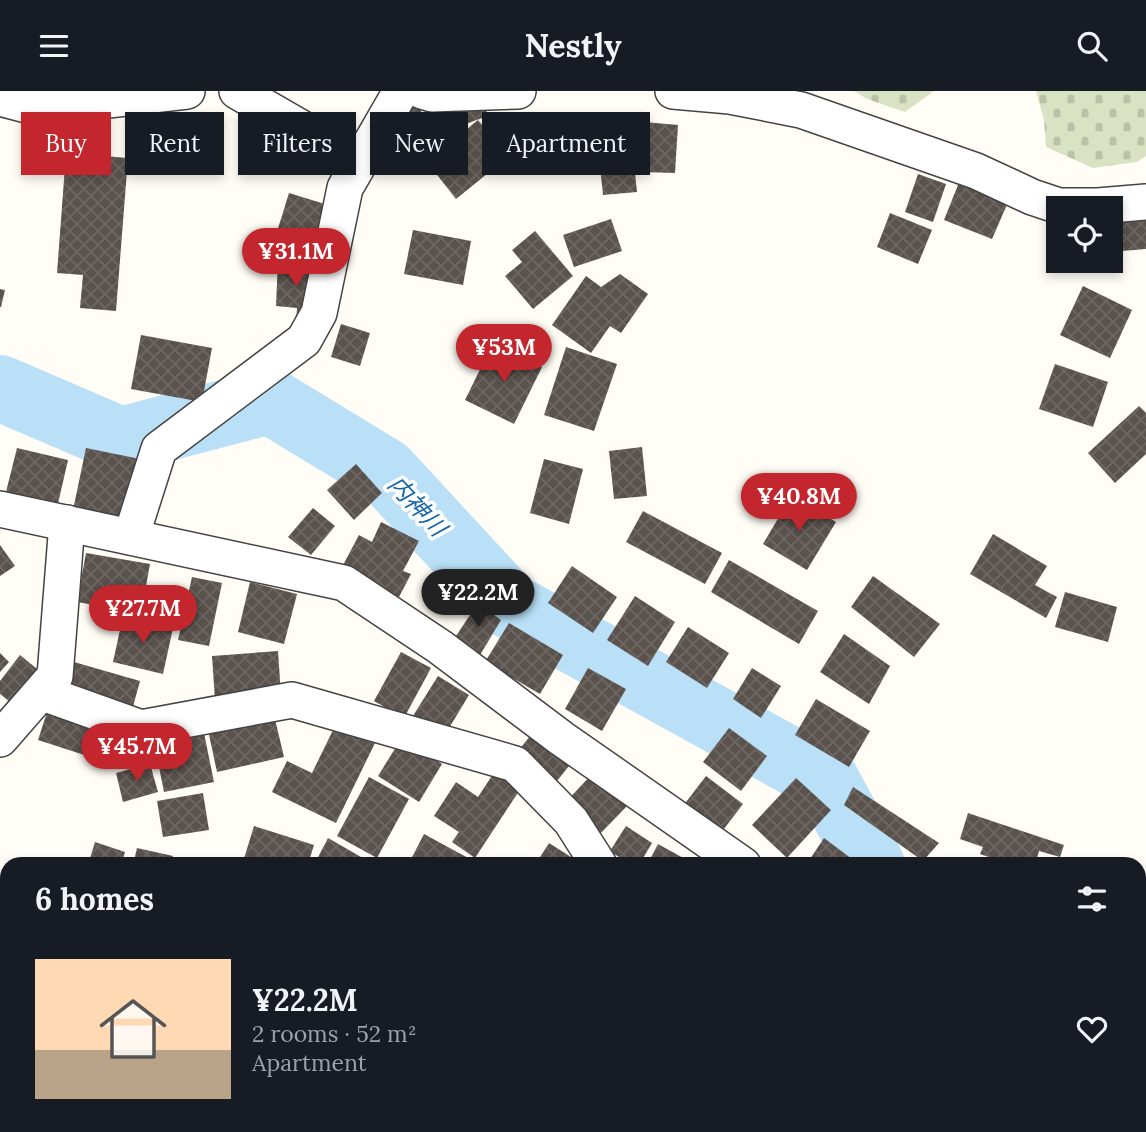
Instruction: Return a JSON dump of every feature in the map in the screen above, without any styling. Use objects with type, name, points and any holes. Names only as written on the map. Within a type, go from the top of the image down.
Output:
[{"type":"street","points":[[0,97],[38,108],[187,91]]},
{"type":"street","points":[[237,91],[360,162]]},
{"type":"street","points":[[131,537],[159,449],[304,340],[319,313],[345,188],[401,91]]},
{"type":"street","points":[[422,91],[432,95],[518,91]]},
{"type":"street","points":[[673,91],[730,96],[801,110],[976,171],[1032,197],[1059,206],[1146,202]]},
{"type":"street","points":[[0,509],[344,583],[440,647],[561,738],[732,857]]},
{"type":"street","points":[[0,739],[55,676],[67,523]]},
{"type":"street","points":[[43,692],[141,728],[292,700],[503,760],[515,764],[571,821],[594,857]]},
{"type":"green space","points":[[854,91],[934,91],[905,112],[867,99]]},
{"type":"green space","points":[[1036,91],[1146,91],[1146,156],[1137,162],[1093,168],[1046,147],[1044,120]]},
{"type":"building","points":[[481,94],[487,112],[482,112],[482,118],[468,123],[468,112],[435,110]]},
{"type":"building","points":[[417,101],[421,112],[407,112]]},
{"type":"building","points":[[478,120],[482,125],[482,175],[486,175],[456,199],[437,175],[468,175],[468,128]]},
{"type":"building","points":[[650,123],[678,125],[675,173],[650,172]]},
{"type":"building","points":[[111,157],[125,158],[127,175],[116,311],[80,308],[83,275],[57,273],[64,175],[111,175]]},
{"type":"building","points":[[918,174],[946,184],[933,222],[905,212]]},
{"type":"building","points":[[601,175],[635,175],[637,192],[603,195]]},
{"type":"building","points":[[960,180],[1009,200],[992,239],[944,220]]},
{"type":"building","points":[[289,193],[328,205],[310,263],[271,251]]},
{"type":"building","points":[[890,213],[932,230],[918,264],[877,247]]},
{"type":"building","points":[[1146,217],[1146,249],[1123,251],[1123,218]]},
{"type":"building","points":[[611,219],[622,251],[574,267],[563,235]]},
{"type":"building","points":[[413,230],[471,241],[463,285],[404,274]]},
{"type":"building","points":[[535,231],[573,276],[533,309],[505,276],[522,262],[512,250]]},
{"type":"building","points":[[278,258],[311,263],[315,261],[311,324],[296,323],[297,308],[276,306]]},
{"type":"building","points":[[620,274],[648,294],[621,333],[610,326],[591,353],[552,325],[586,276],[601,287]]},
{"type":"building","points":[[1083,286],[1132,310],[1110,358],[1060,335]]},
{"type":"building","points":[[0,289],[5,290],[1,307],[0,307]]},
{"type":"building","points":[[341,324],[370,333],[360,366],[331,357]]},
{"type":"building","points":[[141,335],[212,348],[202,402],[131,389]]},
{"type":"building","points":[[493,343],[542,367],[514,424],[465,400]]},
{"type":"building","points":[[566,347],[617,364],[594,431],[544,415]]},
{"type":"building","points":[[1055,364],[1108,382],[1093,427],[1039,409]]},
{"type":"building","points":[[1139,406],[1146,413],[1146,454],[1115,483],[1088,453]]},
{"type":"building","points":[[642,447],[647,496],[614,499],[609,451]]},
{"type":"building","points":[[17,448],[68,460],[57,508],[5,496]]},
{"type":"building","points":[[86,448],[140,459],[127,522],[73,510]]},
{"type":"building","points":[[544,459],[583,469],[569,524],[530,513]]},
{"type":"building","points":[[356,464],[382,493],[354,520],[327,490]]},
{"type":"building","points":[[792,495],[836,522],[807,570],[763,544]]},
{"type":"building","points":[[313,508],[335,526],[311,555],[288,537]]},
{"type":"building","points":[[643,511],[722,553],[705,584],[626,542]]},
{"type":"building","points":[[381,522],[419,541],[403,571],[411,574],[399,597],[342,567],[359,535],[372,542]]},
{"type":"building","points":[[993,534],[1047,566],[1035,585],[1057,597],[1046,618],[970,574]]},
{"type":"building","points":[[0,545],[15,566],[0,576]]},
{"type":"building","points":[[86,553],[150,564],[141,613],[77,602]]},
{"type":"building","points":[[729,560],[818,611],[799,644],[711,592]]},
{"type":"building","points":[[572,566],[617,597],[593,633],[548,603]]},
{"type":"building","points":[[873,576],[940,624],[914,657],[851,607]]},
{"type":"building","points":[[192,577],[222,583],[209,646],[178,640]]},
{"type":"building","points":[[250,582],[297,594],[284,644],[238,632]]},
{"type":"building","points":[[1065,592],[1117,607],[1108,642],[1055,627]]},
{"type":"building","points":[[635,596],[675,622],[648,666],[607,640]]},
{"type":"building","points":[[478,603],[501,620],[480,655],[454,639]]},
{"type":"building","points":[[123,616],[173,628],[163,674],[113,662]]},
{"type":"building","points":[[509,623],[563,655],[540,694],[485,662]]},
{"type":"building","points":[[688,627],[729,653],[707,688],[666,662]]},
{"type":"building","points":[[844,634],[890,666],[869,704],[820,672]]},
{"type":"building","points":[[278,651],[281,695],[215,700],[212,656]]},
{"type":"building","points":[[401,652],[431,668],[404,718],[374,701]]},
{"type":"building","points":[[0,653],[9,662],[0,672]]},
{"type":"building","points":[[20,655],[42,673],[16,707],[0,694],[0,681]]},
{"type":"building","points":[[74,662],[140,681],[131,714],[65,695]]},
{"type":"building","points":[[588,668],[626,689],[602,731],[565,709]]},
{"type":"building","points":[[752,668],[781,686],[761,718],[733,699]]},
{"type":"building","points":[[438,676],[469,695],[443,738],[411,719]]},
{"type":"building","points":[[816,699],[870,731],[849,767],[795,735]]},
{"type":"building","points":[[48,709],[122,733],[112,764],[38,740]]},
{"type":"building","points":[[274,715],[284,757],[217,772],[208,730]]},
{"type":"building","points":[[336,724],[375,743],[336,823],[272,792],[287,761],[312,773]]},
{"type":"building","points":[[537,727],[576,757],[554,785],[515,755]]},
{"type":"building","points":[[729,728],[767,756],[741,791],[703,762]]},
{"type":"building","points":[[204,733],[214,782],[164,792],[154,742]]},
{"type":"building","points":[[401,739],[442,764],[419,802],[378,776]]},
{"type":"building","points":[[150,764],[158,792],[123,802],[116,773]]},
{"type":"building","points":[[499,765],[525,782],[474,857],[452,842],[459,832],[434,816],[456,782],[478,797]]},
{"type":"building","points":[[593,773],[627,806],[597,837],[564,804]]},
{"type":"building","points":[[706,776],[743,804],[717,838],[680,810]]},
{"type":"building","points":[[369,777],[409,799],[378,857],[337,836]]},
{"type":"building","points":[[796,778],[831,810],[788,857],[752,825]]},
{"type":"building","points":[[853,787],[939,843],[927,857],[917,857],[844,805]]},
{"type":"building","points":[[203,793],[209,830],[163,837],[157,801]]},
{"type":"building","points":[[968,813],[1064,845],[1060,857],[1039,851],[1037,857],[989,857],[980,854],[983,847],[960,839]]},
{"type":"building","points":[[254,826],[314,845],[310,857],[244,857]]},
{"type":"building","points":[[626,826],[652,843],[644,857],[619,857],[610,851]]},
{"type":"building","points":[[424,834],[466,857],[412,857]]},
{"type":"building","points":[[328,838],[361,857],[318,857]]},
{"type":"building","points":[[824,838],[849,857],[811,857]]},
{"type":"building","points":[[95,842],[125,852],[123,857],[90,857]]},
{"type":"building","points":[[549,843],[571,857],[540,857]]},
{"type":"building","points":[[658,844],[682,857],[651,857]]},
{"type":"building","points":[[137,848],[173,856],[173,857],[135,857]]},
{"type":"waterway","name":"内神川","points":[[0,388],[121,440],[270,401],[385,471],[510,606],[826,780],[868,857]]}]
